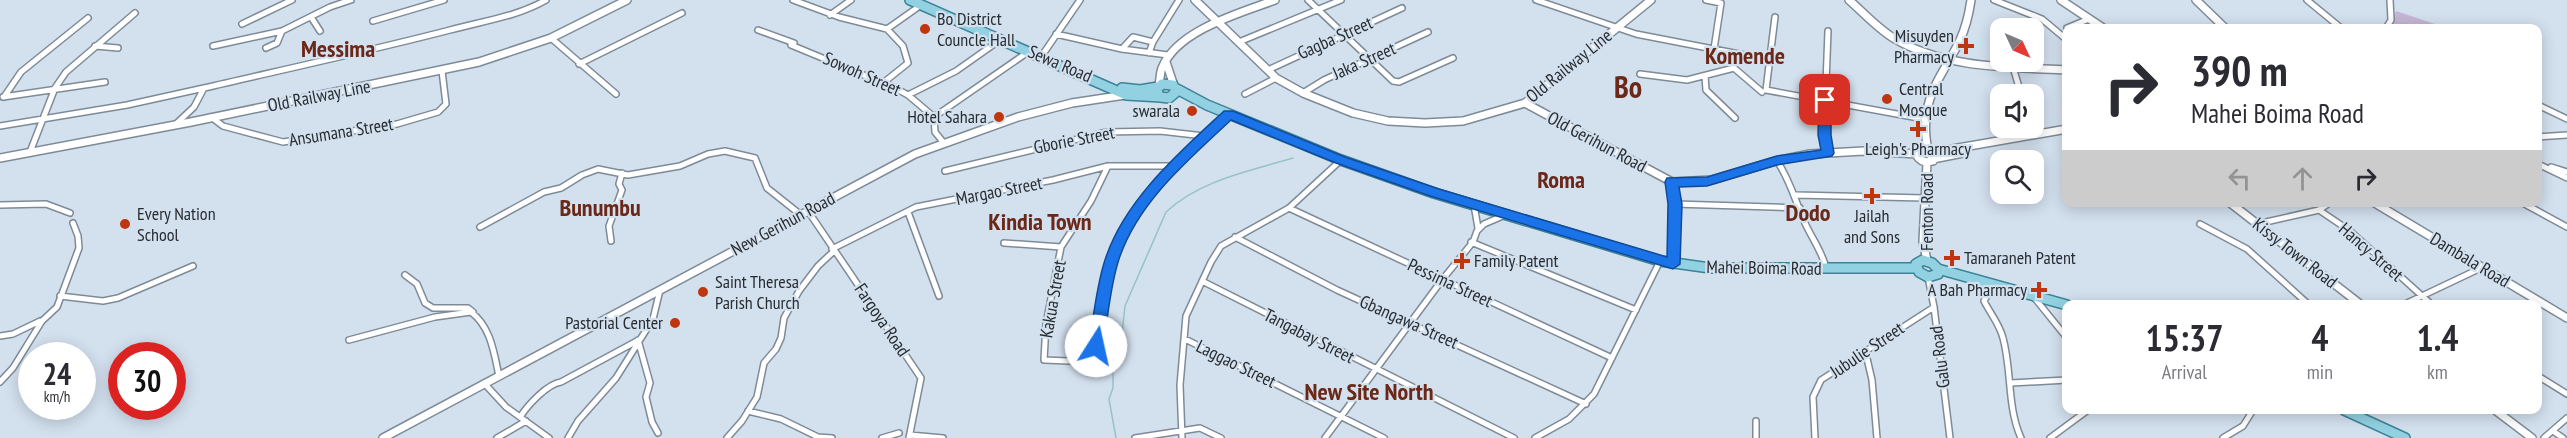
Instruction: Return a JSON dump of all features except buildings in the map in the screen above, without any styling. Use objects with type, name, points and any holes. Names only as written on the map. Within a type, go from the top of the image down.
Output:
[{"type":"main road","name":"Sewa Road","points":[[910,0],[1110,86]]},
{"type":"main road","points":[[1110,86],[1139,90],[1166,84],[1207,105]]},
{"type":"main road","points":[[1110,86],[1126,95],[1139,98],[1174,95],[1175,87]]},
{"type":"main road","points":[[1158,86],[1156,93],[1165,97],[1207,105]]},
{"type":"main road","name":"Mahei Boima Road","points":[[1207,105],[1341,160],[1474,205],[1673,264],[1710,268],[1916,268]]},
{"type":"main road","points":[[1938,269],[1936,275],[1928,276],[1920,273],[1916,268],[1918,262],[1927,261],[1938,269],[2062,304]]},
{"type":"main road","points":[[2353,414],[2405,438]]},
{"type":"street","points":[[242,24],[292,0]]},
{"type":"street","points":[[213,46],[282,32],[330,7],[351,0]]},
{"type":"street","points":[[373,21],[444,0]]},
{"type":"street","points":[[535,0],[544,1]]},
{"type":"street","name":"Old Railway Line","points":[[0,158],[173,126],[442,71],[496,57],[551,38],[627,0]]},
{"type":"street","points":[[793,0],[828,15],[887,29],[903,46],[908,63],[884,83]]},
{"type":"street","points":[[828,15],[833,15],[851,0]]},
{"type":"street","points":[[1041,57],[1080,0]]},
{"type":"street","points":[[1149,53],[1153,42],[1179,0]]},
{"type":"street","name":"Old Railway Line","points":[[1195,0],[1221,22],[1276,78],[1303,93],[1353,113],[1397,122],[1463,121],[1525,103],[1651,0]]},
{"type":"street","points":[[1158,86],[1167,58],[1184,39],[1275,0]]},
{"type":"street","points":[[1308,0],[1342,35],[1393,81],[1399,82],[1453,58]]},
{"type":"street","points":[[1239,42],[1341,0]]},
{"type":"street","points":[[1536,0],[1643,35],[1770,60]]},
{"type":"street","points":[[1706,0],[1721,3],[1714,49]]},
{"type":"street","points":[[1849,0],[1893,38],[1908,46],[1949,59],[1990,64]]},
{"type":"street","name":"Fenton Road","points":[[1927,261],[1923,242],[1924,198],[1929,157],[1924,138],[1924,119],[1928,101],[1968,22],[1971,0]]},
{"type":"street","points":[[1994,0],[2042,19],[2062,36]]},
{"type":"street","points":[[2061,0],[2097,24]]},
{"type":"street","points":[[2196,0],[2221,24]]},
{"type":"street","points":[[2307,0],[2336,24]]},
{"type":"street","points":[[2388,24],[2391,20],[2390,0]]},
{"type":"street","points":[[0,126],[137,103],[404,42],[475,23],[496,21],[524,13],[544,1]]},
{"type":"street","points":[[887,29],[921,5]]},
{"type":"street","name":"Gagba Street","points":[[1268,70],[1402,8]]},
{"type":"street","points":[[30,152],[55,88],[66,72],[135,12]]},
{"type":"street","points":[[579,64],[682,12]]},
{"type":"street","points":[[311,17],[320,31]]},
{"type":"street","points":[[1764,91],[1775,17]]},
{"type":"street","points":[[2,97],[21,72],[88,18]]},
{"type":"street","points":[[2078,24],[2089,19]]},
{"type":"street","name":"Sowoh Street","points":[[758,30],[794,43],[791,45],[908,95],[934,117],[935,132],[943,142]]},
{"type":"street","points":[[2057,32],[2062,30]]},
{"type":"street","points":[[266,48],[277,43],[282,32]]},
{"type":"street","name":"Jaka Street","points":[[1303,93],[1324,80],[1428,32]]},
{"type":"street","points":[[1828,32],[1824,135],[1828,153]]},
{"type":"street","points":[[1056,34],[1167,58]]},
{"type":"street","points":[[1122,49],[1132,37],[1153,42]]},
{"type":"street","points":[[551,38],[616,94]]},
{"type":"street","points":[[908,95],[934,84],[972,62],[1002,39]]},
{"type":"street","points":[[95,46],[118,48]]},
{"type":"street","points":[[934,117],[1029,51]]},
{"type":"street","points":[[1167,58],[1168,76],[1175,87]]},
{"type":"street","points":[[1640,74],[1692,80],[1721,68],[1734,68],[1764,91],[1924,119]]},
{"type":"street","points":[[2044,70],[2062,72]]},
{"type":"street","name":"Ansumana Street","points":[[211,117],[223,126],[283,142],[397,124],[438,112],[446,104],[442,71]]},
{"type":"street","points":[[1705,76],[1706,90],[1735,118]]},
{"type":"street","points":[[1245,93],[1276,78]]},
{"type":"street","points":[[2,97],[105,82]]},
{"type":"street","points":[[173,126],[194,106],[204,88]]},
{"type":"street","name":"New Gerihun Road","points":[[382,438],[915,154],[943,142],[1027,116],[1089,100],[1126,95],[1139,90]]},
{"type":"street","name":"Old Gerihun Road","points":[[1525,103],[1672,182],[1707,181],[1777,161],[1828,153],[1876,150],[1929,157]]},
{"type":"street","points":[[2542,107],[2567,119]]},
{"type":"street","points":[[1174,166],[1229,114]]},
{"type":"street","name":"Gborie Street","points":[[945,171],[1107,132],[1160,131],[1204,136]]},
{"type":"street","points":[[1929,157],[2062,132]]},
{"type":"street","points":[[2044,135],[2062,132]]},
{"type":"street","points":[[2542,137],[2567,135]]},
{"type":"street","points":[[1929,157],[2024,138]]},
{"type":"street","points":[[480,227],[582,175],[606,169],[628,175],[680,166],[718,151],[740,153],[755,158],[767,188],[805,213]]},
{"type":"street","points":[[1182,438],[1180,385],[1186,316],[1221,246],[1289,208],[1341,160]]},
{"type":"street","points":[[1777,161],[1786,173],[1826,268]]},
{"type":"street","points":[[2542,164],[2567,172]]},
{"type":"street","points":[[2542,165],[2567,178]]},
{"type":"street","name":"Margao Street","points":[[727,438],[757,397],[764,363],[781,338],[784,318],[799,291],[833,250],[916,207],[1042,182],[1108,166],[1174,166]]},
{"type":"street","name":"Kakua Street","points":[[1108,166],[1091,201],[1061,247],[1047,324],[1044,360],[1093,362],[1112,260],[1127,229],[1151,193],[1174,166]]},
{"type":"street","points":[[611,241],[609,226],[622,190],[619,184],[622,174]]},
{"type":"street","points":[[1672,182],[1675,204],[1673,264]]},
{"type":"street","points":[[1796,195],[1924,198]]},
{"type":"street","points":[[0,205],[46,204],[70,213]]},
{"type":"street","points":[[1675,204],[1800,208]]},
{"type":"street","points":[[1474,205],[1478,228]]},
{"type":"street","name":"Kissy Town Road","points":[[2235,207],[2355,300]]},
{"type":"street","points":[[2257,224],[2324,207]]},
{"type":"street","name":"Dambala Road","points":[[2382,207],[2537,300]]},
{"type":"street","points":[[2530,207],[2567,227]]},
{"type":"street","name":"Pessima Street","points":[[1289,208],[1612,358]]},
{"type":"street","name":"Hancy Street","points":[[2319,210],[2350,231],[2425,300]]},
{"type":"street","points":[[908,212],[939,296]]},
{"type":"street","name":"Fargoya Road","points":[[805,213],[921,378],[909,436]]},
{"type":"street","points":[[1325,438],[1472,242],[1478,228],[1506,214]]},
{"type":"street","points":[[0,382],[13,368],[42,321],[57,307],[79,248],[78,236],[73,223]]},
{"type":"street","points":[[2200,224],[2247,249],[2304,300]]},
{"type":"street","name":"Gbangawa Street","points":[[1235,237],[1337,290],[1586,404]]},
{"type":"street","points":[[1472,242],[1636,310]]},
{"type":"street","points":[[1004,243],[1061,247]]},
{"type":"street","points":[[1535,438],[1569,419],[1586,404],[1601,383],[1660,261]]},
{"type":"street","points":[[60,296],[103,301],[118,298],[193,266]]},
{"type":"street","points":[[2414,300],[2483,267]]},
{"type":"street","points":[[405,275],[417,284],[425,303],[433,308],[468,308],[477,315],[492,346],[499,376]]},
{"type":"street","name":"Galu Road","points":[[1928,276],[1950,438]]},
{"type":"street","name":"Tangabay Street","points":[[1202,281],[1514,438]]},
{"type":"street","points":[[1994,283],[1984,301],[2003,336],[2011,383],[2013,420],[2021,438]]},
{"type":"street","points":[[568,438],[578,421],[616,378],[653,319],[660,290]]},
{"type":"street","points":[[2032,295],[2062,332]]},
{"type":"street","name":"Dambala Road","points":[[2542,303],[2567,318]]},
{"type":"street","name":"Jubulie Street","points":[[1815,438],[1813,397],[1821,380],[1934,307]]},
{"type":"street","points":[[349,340],[435,317],[463,312],[477,315]]},
{"type":"street","points":[[0,336],[13,334],[42,321]]},
{"type":"street","name":"Laggao Street","points":[[1185,339],[1384,438]]},
{"type":"street","points":[[497,438],[523,419],[530,402],[550,388],[554,382],[561,382],[638,340]]},
{"type":"street","points":[[638,340],[650,383],[646,397],[652,422],[658,433]]},
{"type":"street","points":[[1865,350],[1872,380],[1877,438]]},
{"type":"street","points":[[2542,378],[2567,394]]},
{"type":"street","points":[[2011,383],[2062,380]]},
{"type":"street","points":[[484,383],[497,399],[549,438]]},
{"type":"street","points":[[748,411],[781,419],[818,437],[832,438]]},
{"type":"street","points":[[2050,438],[2083,414]]},
{"type":"street","points":[[2223,438],[2243,426],[2250,414]]},
{"type":"street","points":[[2500,414],[2532,438]]},
{"type":"street","points":[[2544,438],[2567,418]]},
{"type":"street","points":[[1756,421],[1756,438]]},
{"type":"street","points":[[1135,438],[1200,428],[1221,438]]},
{"type":"street","points":[[2553,431],[2563,438]]},
{"type":"street","points":[[882,438],[899,433]]},
{"type":"street","points":[[909,436],[943,438]]},
{"type":"shaded area","points":[[2396,11],[2435,24],[2392,24]]},
{"type":"waterway","points":[[1116,438],[1109,399],[1113,388],[1113,369],[1119,362],[1125,306],[1166,212],[1179,201],[1210,184],[1293,158]]},
{"type":"place","name":"Bo District Councle Hall","points":[[925,29]]},
{"type":"place","name":"Misuyden Pharmacy","points":[[1966,46]]},
{"type":"place","name":"Central Mosque","points":[[1887,99]]},
{"type":"place","name":"swarala","points":[[1192,111]]},
{"type":"place","name":"Hotel Sahara","points":[[999,117]]},
{"type":"place","name":"Leigh's Pharmacy","points":[[1918,129]]},
{"type":"place","name":"Jailah and Sons","points":[[1872,196]]},
{"type":"place","name":"Every Nation School","points":[[125,224]]},
{"type":"place","name":"Tamaraneh Patent","points":[[1952,258]]},
{"type":"place","name":"Family Patent","points":[[1462,261]]},
{"type":"place","name":"A Bah Pharmacy","points":[[2039,290]]},
{"type":"place","name":"Saint Theresa Parish Church","points":[[703,292]]},
{"type":"place","name":"Pastorial Center","points":[[675,323]]},
{"type":"district","name":"Messima","points":[[338,49]]},
{"type":"district","name":"Komende","points":[[1745,56]]},
{"type":"district","name":"Bo","points":[[1628,88]]},
{"type":"district","name":"Roma","points":[[1561,180]]},
{"type":"district","name":"Bunumbu","points":[[600,208]]},
{"type":"district","name":"Dodo","points":[[1808,213]]},
{"type":"district","name":"Kindia Town","points":[[1040,222]]},
{"type":"district","name":"New Site North","points":[[1369,392]]},
{"type":"route","points":[[1096,346],[1112,260],[1127,229],[1151,193],[1174,166],[1229,114],[1341,160],[1434,193],[1673,264],[1675,204],[1672,182],[1707,181],[1777,161],[1828,153],[1824,135],[1825,100]]}]
